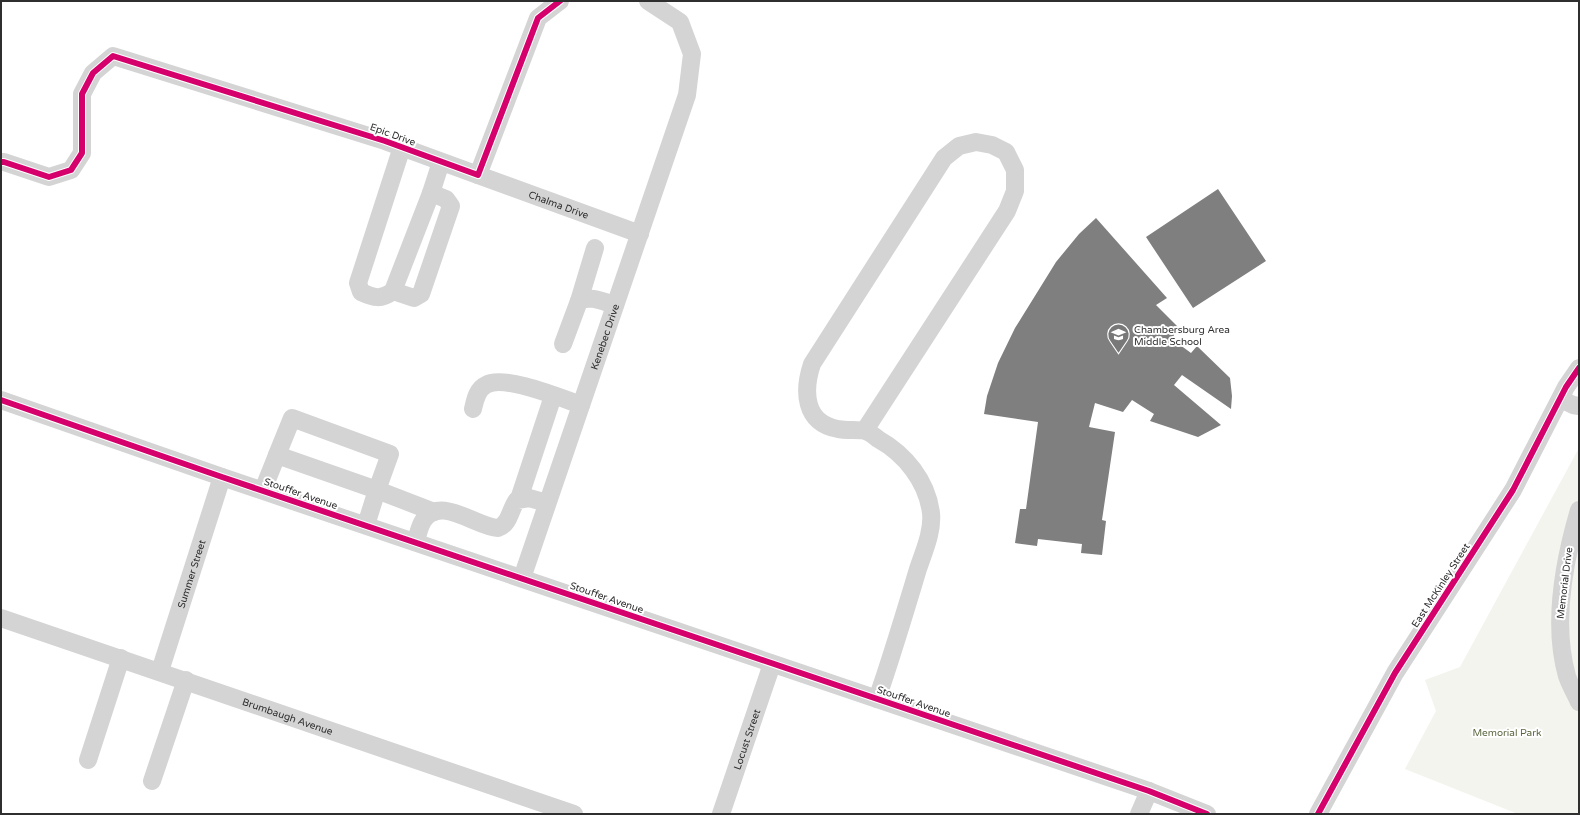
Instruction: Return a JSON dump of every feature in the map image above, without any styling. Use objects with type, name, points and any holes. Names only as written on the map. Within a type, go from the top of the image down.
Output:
[{"type":"street","points":[[478,176],[538,18],[560,1]]},
{"type":"street","name":"Kenebec Drive","points":[[522,578],[687,95],[692,54],[680,22],[648,1]]},
{"type":"street","name":"Epic Drive","points":[[1,162],[49,177],[71,170],[82,153],[82,94],[93,73],[113,56],[166,71],[402,147],[478,176]]},
{"type":"street","points":[[865,430],[1007,211],[1015,191],[1015,170],[1006,152],[992,145],[976,142],[959,146],[944,158],[812,364],[806,380],[806,395],[812,412],[822,421],[836,429],[852,431],[865,430],[888,444],[905,459],[918,477],[928,496],[931,514],[930,531],[901,628],[877,699]]},
{"type":"street","points":[[402,147],[358,283],[361,292],[377,298],[386,296],[393,291],[431,193],[441,162]]},
{"type":"street","name":"Chalma Drive","points":[[478,176],[640,234]]},
{"type":"street","points":[[393,291],[414,298],[421,294],[423,289],[451,206],[446,199],[431,193]]},
{"type":"street","points":[[564,344],[595,248]]},
{"type":"street","points":[[579,301],[585,298],[594,299],[615,305]]},
{"type":"street","name":"East McKinley Street","points":[[1318,814],[1395,673],[1513,490],[1561,399],[1578,371]]},
{"type":"street","points":[[473,409],[479,392],[484,385],[498,381],[511,383],[581,405]]},
{"type":"street","points":[[415,542],[423,521],[430,514],[440,510],[498,528],[506,523],[513,504],[519,499],[554,396]]},
{"type":"street","points":[[1561,399],[1579,406]]},
{"type":"street","name":"Stouffer Avenue","points":[[1,400],[222,477],[1149,791],[1207,814]]},
{"type":"street","points":[[263,490],[292,418],[390,454],[366,525]]},
{"type":"street","points":[[277,455],[377,490],[434,512]]},
{"type":"street","name":"Summer Street","points":[[160,671],[222,477]]},
{"type":"street","points":[[519,499],[529,498],[547,504]]},
{"type":"street","name":"Memorial Drive","points":[[1579,510],[1570,540],[1573,561],[1559,623],[1568,677],[1579,702]]},
{"type":"street","name":"Brumbaugh Avenue","points":[[1,618],[160,671],[574,814]]},
{"type":"street","points":[[88,760],[121,658]]},
{"type":"street","name":"Locust Street","points":[[721,814],[772,664]]},
{"type":"street","points":[[152,781],[186,680]]},
{"type":"street","points":[[1140,814],[1149,791]]},
{"type":"green space","name":"Memorial Park","points":[[1579,448],[1579,814],[1518,814],[1405,769],[1436,711],[1425,680],[1460,667]]},
{"type":"building","points":[[1218,189],[1266,261],[1193,308],[1146,237]]},
{"type":"building","name":"Chambersburg Area Middle School","points":[[1096,218],[1167,298],[1156,305],[1178,327],[1172,339],[1191,353],[1197,346],[1230,378],[1232,396],[1231,409],[1182,375],[1174,385],[1221,425],[1198,437],[1150,421],[1154,414],[1132,400],[1123,412],[1095,403],[1089,427],[1115,432],[1102,520],[1106,521],[1102,555],[1081,553],[1082,544],[1038,539],[1037,546],[1015,543],[1020,509],[1026,509],[1038,422],[984,414],[987,396],[998,363],[1015,328],[1056,262],[1079,234]]},
{"type":"cycle path","points":[[1,162],[49,177],[71,170],[82,153],[82,94],[93,73],[113,56],[385,141],[478,175],[538,18],[560,1]]},
{"type":"cycle path","points":[[1318,814],[1395,673],[1513,490],[1566,387],[1579,368]]},
{"type":"cycle path","points":[[1,400],[222,477],[1149,791],[1207,814]]},
{"type":"place","name":"Chambersburg Area Middle School","points":[[1119,354]]}]
